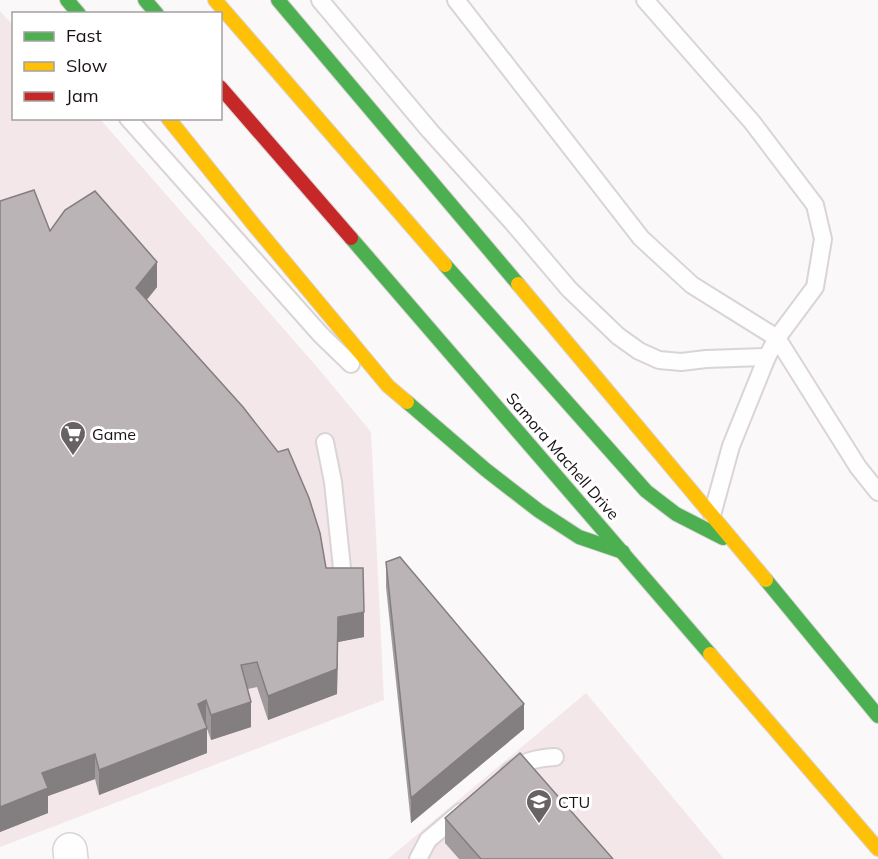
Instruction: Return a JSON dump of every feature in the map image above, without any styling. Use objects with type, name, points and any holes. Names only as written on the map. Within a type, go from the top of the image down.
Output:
[{"type":"main road","points":[[67,0],[77,12]]},
{"type":"main road","points":[[145,0],[155,12]]},
{"type":"main road","points":[[215,0],[432,251],[646,491],[676,514],[736,544]]},
{"type":"main road","points":[[278,0],[712,515],[878,716]]},
{"type":"main road","name":"Samora Machell Drive","points":[[222,89],[878,849]]},
{"type":"main road","points":[[170,120],[388,386],[539,512],[579,537],[624,553]]},
{"type":"lane","points":[[320,0],[430,131],[550,265],[569,290],[618,336],[639,351],[659,360],[681,362],[767,357]]},
{"type":"lane","points":[[456,0],[641,238],[692,285],[777,338],[858,467],[878,492]]},
{"type":"lane","points":[[645,0],[752,122],[815,205],[823,239],[815,287],[777,338],[767,357],[731,446],[712,515]]},
{"type":"lane","points":[[130,120],[321,335],[351,363],[388,386]]},
{"type":"lane","points":[[325,442],[333,482],[342,568]]},
{"type":"lane","points":[[496,783],[513,769],[536,758],[555,757]]},
{"type":"lane","points":[[418,859],[428,840],[470,805]]},
{"type":"shaded area","points":[[0,11],[12,24],[12,120],[101,120],[371,432],[384,700],[0,847]]},
{"type":"shaded area","points":[[586,693],[724,859],[388,859]]},
{"type":"building","points":[[34,190],[50,231],[65,210],[95,191],[157,262],[136,288],[243,407],[278,452],[288,449],[309,498],[320,533],[326,568],[363,568],[364,612],[338,617],[337,669],[268,696],[257,662],[241,665],[251,702],[211,715],[206,700],[198,704],[207,728],[99,770],[95,754],[42,773],[48,788],[0,807],[0,201]]},
{"type":"building","points":[[400,557],[524,704],[411,798],[386,562]]},
{"type":"building","points":[[520,753],[613,859],[481,859],[445,818]]},
{"type":"traffic: fast","points":[[67,0],[77,12]]},
{"type":"traffic: fast","points":[[145,0],[155,12]]},
{"type":"traffic: fast","points":[[278,0],[518,284]]},
{"type":"traffic: fast","points":[[351,238],[710,654]]},
{"type":"traffic: fast","points":[[445,265],[646,491],[676,514],[723,538]]},
{"type":"traffic: fast","points":[[407,402],[486,470],[539,511],[579,537],[623,552]]},
{"type":"traffic: fast","points":[[766,580],[878,716]]},
{"type":"traffic: slow","points":[[215,0],[445,265]]},
{"type":"traffic: slow","points":[[170,120],[388,386],[407,402]]},
{"type":"traffic: slow","points":[[518,284],[766,580]]},
{"type":"traffic: slow","points":[[710,654],[878,849]]},
{"type":"traffic: jam","points":[[222,89],[351,238]]},
{"type":"place","name":"Game","points":[[73,457]]},
{"type":"place","name":"CTU","points":[[539,825]]}]
